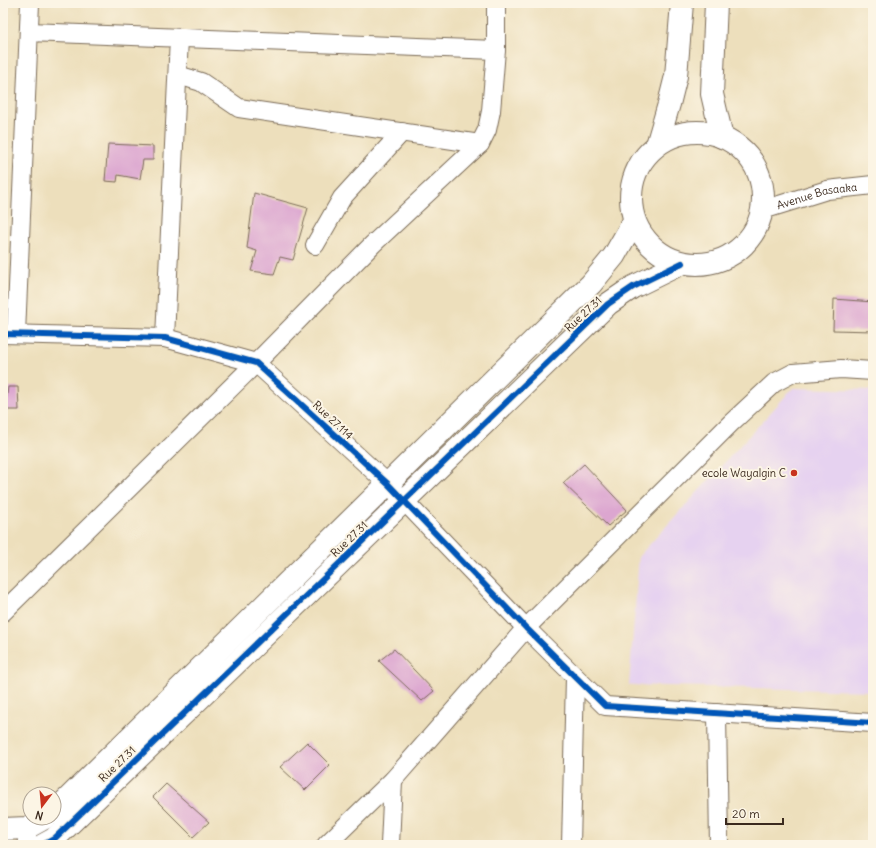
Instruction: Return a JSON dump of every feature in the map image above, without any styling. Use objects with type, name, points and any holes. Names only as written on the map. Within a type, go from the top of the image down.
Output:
[{"type":"street","points":[[10,334],[30,3]]},
{"type":"street","points":[[3,612],[256,363],[373,244],[480,144],[488,130],[490,118],[496,50],[496,3]]},
{"type":"street","points":[[657,145],[676,76],[682,3]]},
{"type":"street","points":[[716,3],[712,94],[722,137]]},
{"type":"street","points":[[29,32],[496,50]]},
{"type":"street","points":[[165,338],[179,38]]},
{"type":"street","points":[[178,75],[201,82],[239,108],[480,144]]},
{"type":"street","points":[[315,246],[342,198],[402,132]]},
{"type":"street","points":[[688,132],[706,132],[722,137],[738,146],[750,158],[759,174],[764,192],[763,210],[757,228],[746,243],[732,255],[715,262],[699,264],[682,263],[667,257],[653,248],[642,236],[634,221],[631,205],[631,188],[634,177],[644,157],[657,145],[672,136],[688,132]]},
{"type":"street","name":"Avenue Basaaka","points":[[763,210],[827,190],[873,185]]},
{"type":"street","name":"Rue 27.31","points":[[62,804],[591,284],[614,256],[634,221]]},
{"type":"street","name":"Rue 27.31","points":[[43,845],[54,839],[608,304],[633,287],[682,263]]},
{"type":"street","name":"Rue 27.114","points":[[10,334],[165,338],[256,363],[388,484],[526,628],[605,706],[873,723]]},
{"type":"street","points":[[326,845],[393,780],[526,628],[731,423],[774,383],[793,373],[841,369],[873,371]]},
{"type":"street","points":[[571,845],[575,677]]},
{"type":"street","points":[[717,713],[720,845]]},
{"type":"street","points":[[390,845],[393,780]]},
{"type":"street","points":[[3,829],[33,830]]},
{"type":"shaded area","name":"ecole Wayalgin C","points":[[793,388],[873,390],[873,691],[629,685],[639,556]]},
{"type":"building","points":[[108,144],[153,146],[153,160],[143,160],[140,179],[118,175],[117,182],[105,181]]},
{"type":"building","points":[[254,193],[308,208],[293,260],[280,257],[274,274],[251,271],[257,251],[247,248]]},
{"type":"building","points":[[834,299],[873,302],[873,331],[833,330]]},
{"type":"building","points":[[8,387],[18,387],[19,410],[5,410]]},
{"type":"building","points":[[584,464],[627,510],[608,526],[563,483]]},
{"type":"building","points":[[394,649],[434,691],[422,701],[379,661]]},
{"type":"building","points":[[307,742],[330,765],[305,790],[280,767]]},
{"type":"building","points":[[166,784],[209,822],[193,837],[153,797]]},
{"type":"cycle path","points":[[43,845],[54,839],[608,304],[633,287],[682,263]]},
{"type":"cycle path","points":[[3,334],[165,338],[256,363],[388,484],[526,628],[605,706],[873,723]]},
{"type":"place","name":"ecole Wayalgin C","points":[[794,473]]}]
